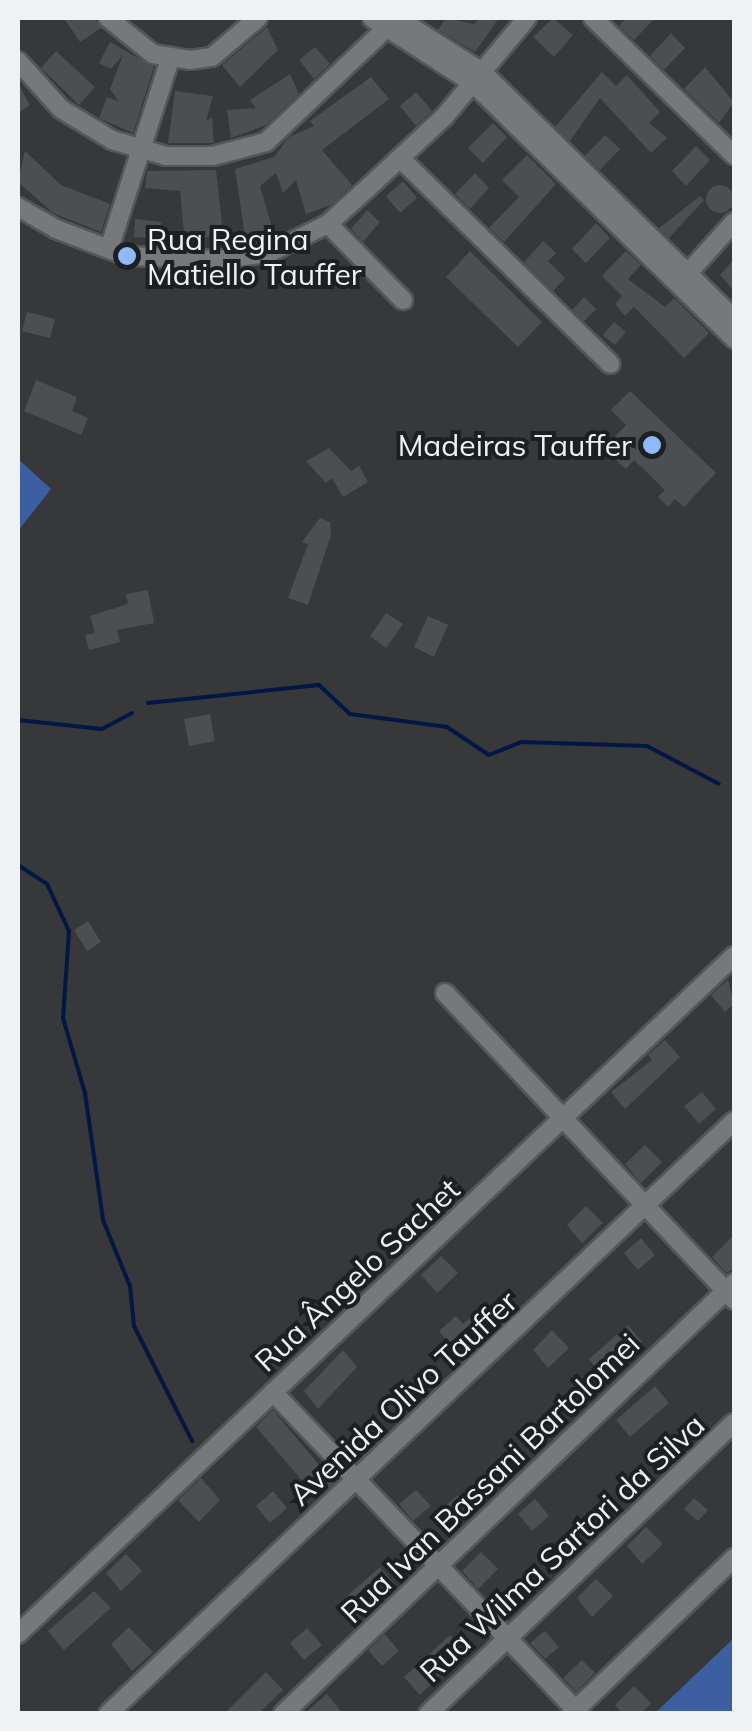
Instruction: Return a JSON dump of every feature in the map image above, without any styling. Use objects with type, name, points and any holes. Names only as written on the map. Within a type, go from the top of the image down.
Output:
[{"type":"street","points":[[108,18],[137,46],[170,60],[212,56],[258,18]]},
{"type":"street","points":[[18,206],[108,249],[219,260],[271,252],[328,224],[401,158],[527,18]]},
{"type":"street","points":[[594,18],[734,155]]},
{"type":"street","points":[[18,61],[61,108],[140,151],[213,156],[266,142],[389,20],[477,77],[734,332]]},
{"type":"street","points":[[108,249],[170,60]]},
{"type":"street","points":[[401,158],[610,364]]},
{"type":"street","points":[[683,279],[734,222]]},
{"type":"street","points":[[328,224],[403,300]]},
{"type":"street","name":"Rua Ângelo Sachet","points":[[18,1634],[734,956]]},
{"type":"street","points":[[445,994],[562,1120],[732,1291]]},
{"type":"street","name":"Avenida Olivo Tauffer","points":[[108,1714],[734,1121]]},
{"type":"street","name":"Rua Ivan Bassani Bartolomei","points":[[283,1714],[732,1291]]},
{"type":"street","points":[[273,1392],[576,1712],[734,1558]]},
{"type":"street","name":"Rua Wilma Sartori da Silva","points":[[428,1714],[734,1423]]},
{"type":"shaded area","points":[[18,459],[51,489],[18,531]]},
{"type":"shaded area","points":[[734,1638],[734,1713],[655,1713]]},
{"type":"building","points":[[64,18],[94,18],[101,28],[80,42]]},
{"type":"building","points":[[446,18],[474,24],[479,18],[499,18],[475,52],[438,30]]},
{"type":"building","points":[[553,18],[573,35],[554,57],[533,37]]},
{"type":"building","points":[[627,18],[655,18],[634,40],[619,26]]},
{"type":"building","points":[[267,27],[278,50],[240,87],[222,65]]},
{"type":"building","points":[[671,33],[685,48],[664,70],[650,56]]},
{"type":"building","points":[[110,42],[154,67],[133,133],[99,118],[107,97],[118,101],[110,89],[123,55],[111,69],[99,63]]},
{"type":"building","points":[[315,47],[330,64],[314,79],[299,60]]},
{"type":"building","points":[[56,51],[95,87],[79,105],[41,68]]},
{"type":"building","points":[[705,67],[734,102],[719,123],[684,89]]},
{"type":"building","points":[[602,72],[616,86],[627,75],[660,112],[649,123],[667,138],[651,153],[600,98],[570,141],[555,127]]},
{"type":"building","points":[[290,74],[299,94],[266,125],[231,138],[227,110],[256,108],[250,100]]},
{"type":"building","points":[[371,77],[389,99],[322,150],[352,185],[331,205],[306,214],[296,180],[283,193],[276,173],[260,186],[272,228],[245,236],[235,169],[274,157],[289,137],[314,126],[310,121]]},
{"type":"building","points":[[18,83],[30,105],[18,113]]},
{"type":"building","points":[[175,91],[213,96],[206,121],[212,117],[214,143],[168,143]]},
{"type":"building","points":[[416,92],[432,111],[416,126],[400,106]]},
{"type":"building","points":[[493,123],[507,137],[483,163],[468,148]]},
{"type":"building","points":[[605,135],[620,149],[600,170],[585,156]]},
{"type":"building","points":[[696,146],[710,160],[686,186],[672,171]]},
{"type":"building","points":[[25,151],[61,185],[110,204],[101,232],[53,213],[18,182]]},
{"type":"building","points":[[527,155],[556,184],[504,242],[489,228],[519,197],[502,180]]},
{"type":"building","points":[[216,170],[223,233],[185,243],[180,191],[145,188],[147,171]]},
{"type":"building","points":[[475,173],[489,188],[470,209],[455,194]]},
{"type":"building","points":[[403,181],[417,198],[400,213],[386,196]]},
{"type":"building","points":[[720,185],[730,189],[734,199],[730,209],[720,213],[710,209],[706,199],[710,189]]},
{"type":"building","points":[[700,196],[704,200],[669,238],[659,228]]},
{"type":"building","points":[[367,210],[380,222],[363,242],[351,229]]},
{"type":"building","points":[[135,219],[161,222],[159,239],[134,237]]},
{"type":"building","points":[[596,223],[610,238],[586,263],[572,249]]},
{"type":"building","points":[[543,241],[556,253],[548,261],[565,278],[553,291],[524,262]]},
{"type":"building","points":[[470,251],[542,322],[518,347],[446,277]]},
{"type":"building","points":[[626,251],[641,265],[628,279],[665,307],[674,298],[709,333],[684,358],[634,307],[625,316],[615,304],[622,296],[602,276]]},
{"type":"building","points":[[734,259],[734,291],[720,275]]},
{"type":"building","points":[[584,297],[596,309],[584,321],[572,310]]},
{"type":"building","points":[[27,312],[55,319],[50,338],[22,331]]},
{"type":"building","points":[[614,322],[626,332],[615,345],[603,335]]},
{"type":"building","points":[[36,380],[77,397],[72,411],[88,418],[81,435],[24,411]]},
{"type":"building","name":"Madeiras Tauffer","points":[[630,391],[716,473],[684,507],[675,499],[668,507],[658,497],[665,490],[634,460],[626,469],[615,459],[623,451],[612,440],[626,425],[611,410]]},
{"type":"building","points":[[329,448],[351,471],[359,466],[368,482],[343,497],[332,478],[326,483],[306,461]]},
{"type":"building","points":[[320,518],[330,522],[331,535],[308,605],[288,598],[308,544],[302,542]]},
{"type":"building","points":[[148,590],[154,623],[117,630],[120,642],[89,650],[85,635],[95,633],[90,616],[128,604],[126,594]]},
{"type":"building","points":[[386,613],[403,624],[386,648],[370,636]]},
{"type":"building","points":[[428,616],[448,625],[434,657],[414,647]]},
{"type":"building","points":[[210,714],[215,741],[189,746],[184,719]]},
{"type":"building","points":[[88,921],[101,942],[87,951],[74,930]]},
{"type":"building","points":[[728,980],[734,1004],[725,1012],[711,995]]},
{"type":"building","points":[[665,1040],[680,1057],[625,1109],[611,1092],[652,1060],[648,1055]]},
{"type":"building","points":[[702,1092],[716,1109],[699,1124],[684,1106]]},
{"type":"building","points":[[645,1145],[662,1162],[641,1183],[625,1164]]},
{"type":"building","points":[[586,1206],[603,1223],[582,1243],[567,1225]]},
{"type":"building","points":[[734,1235],[734,1269],[726,1273],[712,1257]]},
{"type":"building","points":[[641,1238],[655,1255],[638,1270],[624,1253]]},
{"type":"building","points":[[441,1256],[458,1273],[437,1293],[421,1275]]},
{"type":"building","points":[[484,1306],[498,1322],[481,1337],[475,1329],[453,1348],[439,1331],[456,1316],[463,1324]]},
{"type":"building","points":[[628,1325],[642,1342],[603,1377],[589,1359]]},
{"type":"building","points":[[552,1330],[569,1348],[548,1368],[533,1350]]},
{"type":"building","points":[[343,1350],[357,1367],[318,1409],[304,1391]]},
{"type":"building","points":[[655,1386],[669,1403],[630,1437],[616,1420]]},
{"type":"building","points":[[273,1410],[334,1483],[317,1498],[256,1427]]},
{"type":"building","points":[[201,1478],[220,1500],[199,1522],[178,1500]]},
{"type":"building","points":[[416,1490],[431,1506],[413,1521],[399,1504]]},
{"type":"building","points":[[273,1491],[287,1508],[270,1523],[256,1506]]},
{"type":"building","points":[[458,1495],[472,1512],[455,1527],[440,1510]]},
{"type":"building","points":[[694,1498],[708,1510],[698,1521],[684,1509]]},
{"type":"building","points":[[535,1499],[549,1516],[532,1531],[518,1514]]},
{"type":"building","points":[[646,1527],[663,1544],[642,1564],[627,1546]]},
{"type":"building","points":[[481,1552],[498,1569],[478,1589],[462,1571]]},
{"type":"building","points":[[126,1554],[142,1571],[121,1591],[106,1573]]},
{"type":"building","points":[[380,1567],[394,1583],[353,1620],[339,1603]]},
{"type":"building","points":[[596,1579],[613,1596],[592,1617],[577,1598]]},
{"type":"building","points":[[94,1591],[111,1608],[64,1650],[48,1631]]},
{"type":"building","points":[[129,1627],[153,1652],[132,1671],[111,1644]]},
{"type":"building","points":[[307,1628],[322,1645],[304,1660],[290,1643]]},
{"type":"building","points":[[545,1631],[559,1647],[545,1659],[530,1643]]},
{"type":"building","points":[[385,1634],[399,1651],[382,1666],[368,1650]]},
{"type":"building","points":[[450,1635],[464,1651],[420,1695],[404,1677]]},
{"type":"building","points":[[582,1660],[595,1673],[576,1692],[563,1678]]},
{"type":"building","points":[[266,1672],[283,1690],[260,1712],[224,1714]]},
{"type":"building","points":[[634,1686],[651,1703],[641,1714],[622,1714],[615,1705]]},
{"type":"building","points":[[327,1694],[343,1714],[304,1714]]},
{"type":"waterway","points":[[148,703],[319,685],[350,714],[447,727],[489,755],[521,742],[647,746],[719,784]]},
{"type":"waterway","points":[[18,720],[102,729],[132,713]]},
{"type":"waterway","points":[[18,865],[47,884],[69,931],[63,1018],[85,1093],[103,1220],[130,1286],[134,1326],[192,1441]]},
{"type":"place","name":"Rua Regina Matiello Tauffer","points":[[127,256]]},
{"type":"place","name":"Madeiras Tauffer","points":[[652,445]]}]
